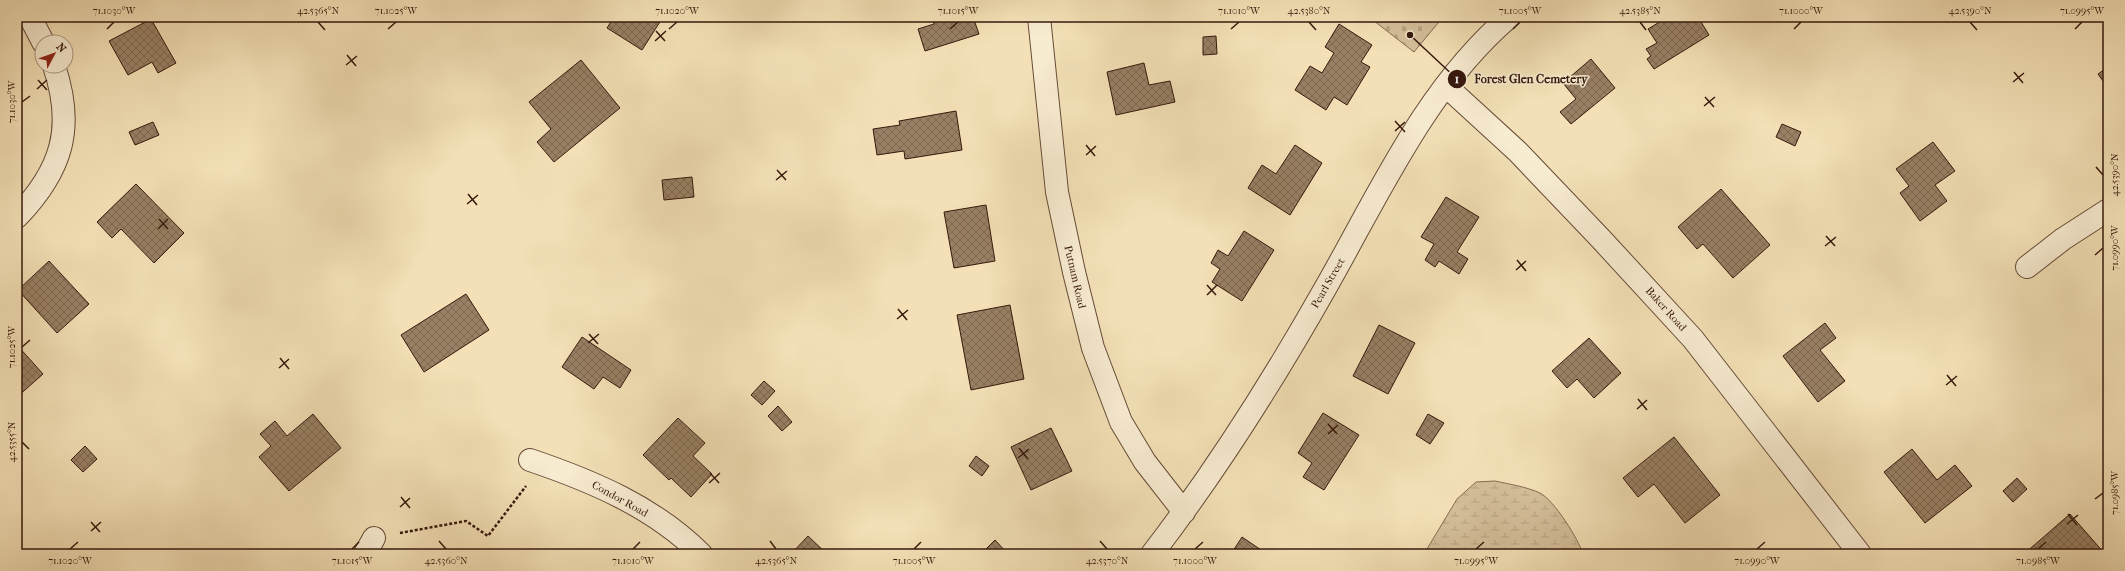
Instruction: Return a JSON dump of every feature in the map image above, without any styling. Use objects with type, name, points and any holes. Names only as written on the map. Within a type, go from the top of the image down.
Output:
[{"type":"street","points":[[30,17],[39,34]]},
{"type":"street","name":"Putnam Road","points":[[1039,17],[1050,110],[1057,192],[1072,265],[1093,348],[1121,422],[1144,462],[1184,512]]},
{"type":"street","name":"Pearl Street","points":[[1152,554],[1184,512],[1290,348],[1408,140],[1446,86],[1467,60],[1509,17]]},
{"type":"street","points":[[17,216],[31,202],[48,179],[60,151],[64,122],[64,102],[56,74]]},
{"type":"street","name":"Baker Road","points":[[1446,86],[1518,152],[1602,239],[1693,339],[1860,554]]},
{"type":"street","points":[[2027,267],[2063,239],[2108,210]]},
{"type":"street","name":"Condor Road","points":[[536,462],[611,491],[678,534],[701,554]]},
{"type":"path","points":[[369,546],[466,520],[488,536],[536,462]]},
{"type":"green space","points":[[1369,17],[1443,17],[1414,52]]},
{"type":"green space","points":[[1495,481],[1529,489],[1546,497],[1565,521],[1577,540],[1583,554],[1424,554],[1457,499],[1476,482]]},
{"type":"building","points":[[614,17],[663,17],[642,50],[607,28]]},
{"type":"building","points":[[932,17],[973,17],[979,34],[925,51],[918,29],[934,24]]},
{"type":"building","points":[[1668,17],[1698,17],[1709,35],[1654,69],[1647,59],[1651,56],[1646,49],[1657,43],[1648,29]]},
{"type":"building","points":[[151,19],[176,63],[158,73],[152,62],[128,75],[109,41]]},
{"type":"building","points":[[1339,24],[1372,45],[1361,62],[1370,67],[1347,105],[1334,97],[1326,110],[1295,90],[1310,66],[1322,73],[1334,53],[1325,47]]},
{"type":"building","points":[[1216,36],[1217,54],[1203,55],[1203,37]]},
{"type":"building","points":[[1591,59],[1615,88],[1571,124],[1560,112],[1576,99],[1563,83]]},
{"type":"building","points":[[581,60],[620,108],[554,162],[537,142],[551,129],[529,102]]},
{"type":"building","points":[[1144,63],[1149,85],[1170,81],[1175,102],[1116,115],[1107,72]]},
{"type":"building","points":[[2108,67],[2108,88],[2098,74]]},
{"type":"building","points":[[956,111],[962,150],[905,159],[904,151],[877,155],[873,129],[900,125],[899,121]]},
{"type":"building","points":[[153,122],[159,135],[135,145],[129,132]]},
{"type":"building","points":[[1782,124],[1801,132],[1795,146],[1776,137]]},
{"type":"building","points":[[1933,142],[1955,171],[1935,185],[1947,201],[1920,221],[1900,193],[1909,186],[1896,169]]},
{"type":"building","points":[[1295,145],[1322,163],[1290,215],[1248,188],[1262,165],[1276,174]]},
{"type":"building","points":[[692,177],[694,197],[664,200],[662,180]]},
{"type":"building","points":[[136,184],[184,233],[154,263],[121,229],[112,238],[97,222]]},
{"type":"building","points":[[1721,189],[1770,245],[1733,278],[1703,244],[1697,249],[1678,227]]},
{"type":"building","points":[[1446,197],[1479,217],[1457,252],[1468,259],[1459,274],[1439,261],[1435,267],[1425,260],[1434,244],[1421,237]]},
{"type":"building","points":[[986,205],[995,261],[954,268],[944,212]]},
{"type":"building","points":[[1244,231],[1274,250],[1242,301],[1212,282],[1220,269],[1211,263],[1218,250],[1228,256]]},
{"type":"building","points":[[49,261],[89,304],[57,333],[18,290]]},
{"type":"building","points":[[466,294],[489,330],[424,372],[401,335]]},
{"type":"building","points":[[1010,305],[1024,379],[971,390],[957,315]]},
{"type":"building","points":[[1825,323],[1836,338],[1820,350],[1845,381],[1818,402],[1783,356]]},
{"type":"building","points":[[1379,325],[1415,343],[1388,394],[1353,376]]},
{"type":"building","points":[[582,337],[631,370],[620,388],[603,377],[594,389],[562,367]]},
{"type":"building","points":[[1589,338],[1621,373],[1594,398],[1577,379],[1567,388],[1552,371]]},
{"type":"building","points":[[17,345],[43,374],[17,397]]},
{"type":"building","points":[[764,381],[775,391],[762,405],[751,395]]},
{"type":"building","points":[[778,406],[792,422],[782,431],[768,416]]},
{"type":"building","points":[[1323,413],[1359,435],[1324,490],[1303,477],[1312,463],[1298,453]]},
{"type":"building","points":[[313,414],[341,448],[289,491],[259,457],[271,446],[260,434],[275,421],[287,436]]},
{"type":"building","points":[[1428,414],[1444,423],[1430,444],[1416,435]]},
{"type":"building","points":[[678,418],[705,443],[693,456],[712,474],[691,497],[671,478],[669,480],[643,455]]},
{"type":"building","points":[[1051,428],[1072,471],[1031,490],[1011,447]]},
{"type":"building","points":[[1674,437],[1720,495],[1685,523],[1654,484],[1638,497],[1623,478]]},
{"type":"building","points":[[85,446],[97,459],[83,472],[71,460]]},
{"type":"building","points":[[1912,449],[1937,480],[1955,465],[1972,486],[1925,523],[1884,472]]},
{"type":"building","points":[[976,456],[989,466],[982,476],[969,466]]},
{"type":"building","points":[[2017,478],[2027,489],[2013,502],[2003,491]]},
{"type":"building","points":[[2070,514],[2105,554],[2024,554]]},
{"type":"building","points":[[808,536],[827,554],[791,554]]},
{"type":"building","points":[[1242,537],[1267,554],[1231,554]]},
{"type":"building","points":[[995,540],[1008,554],[981,554]]},
{"type":"place","name":"Forest Glen Cemetery","points":[[1410,35]]}]
